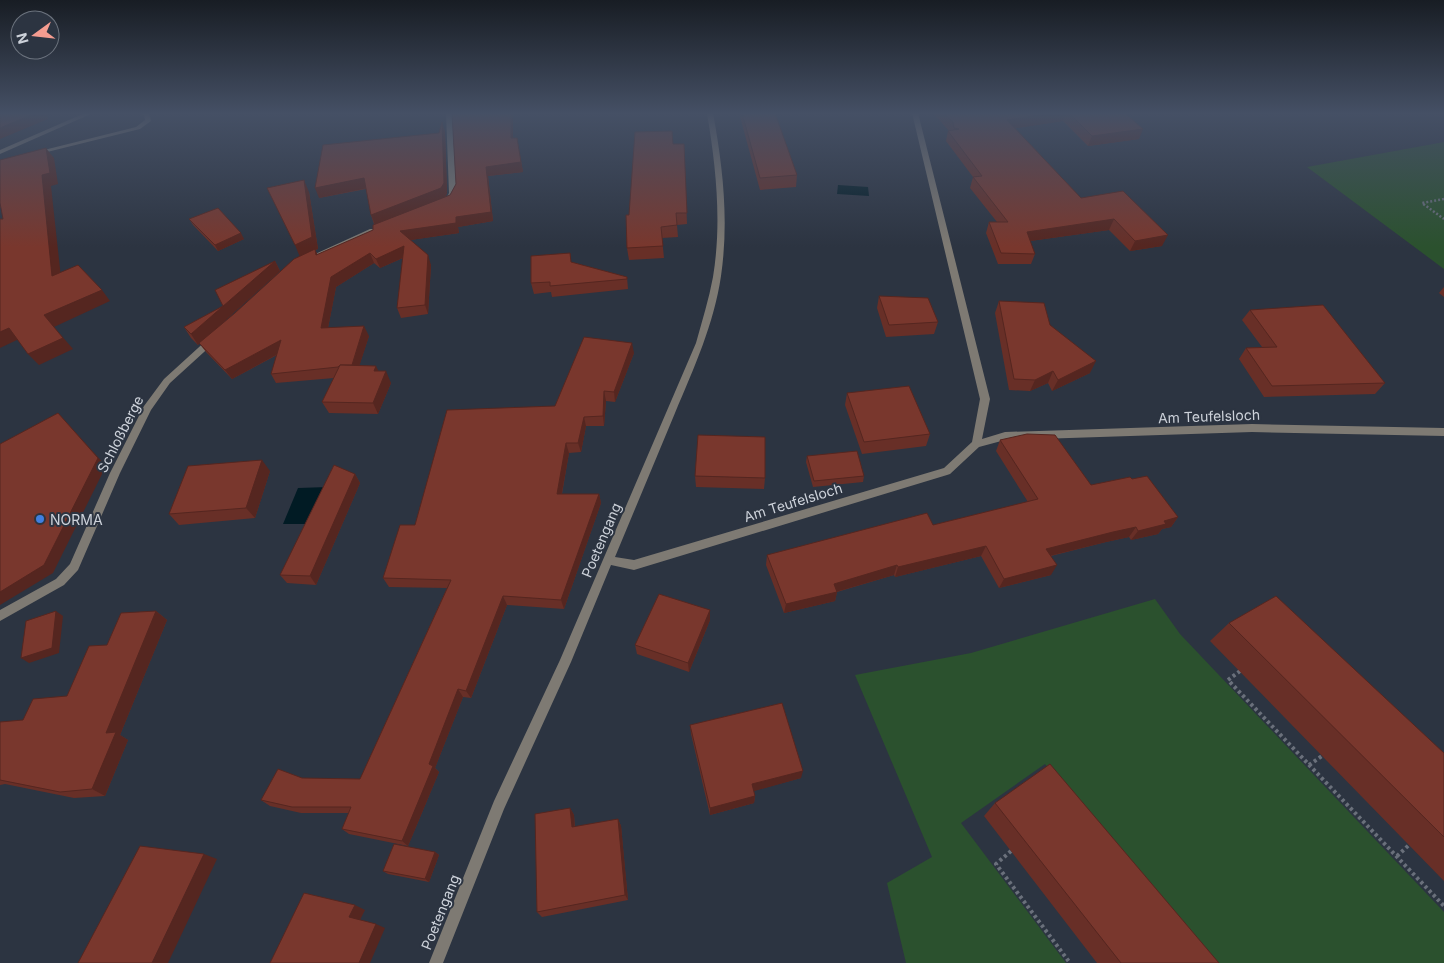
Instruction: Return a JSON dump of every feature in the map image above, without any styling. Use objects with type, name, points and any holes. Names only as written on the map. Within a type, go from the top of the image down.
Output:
[{"type":"street","points":[[439,206],[449,202],[453,193],[451,158]]},
{"type":"street","name":"Poetengang","points":[[436,963],[499,806],[565,662],[700,343],[713,299],[719,263],[722,228],[720,178],[717,158]]},
{"type":"street","points":[[927,158],[985,399],[976,444]]},
{"type":"street","points":[[295,265],[346,241],[383,227]]},
{"type":"street","name":"Schloßberge","points":[[0,616],[60,582],[74,567],[115,472],[147,408],[166,381],[223,331]]},
{"type":"street","name":"Am Teufelsloch","points":[[608,560],[634,565],[947,470],[976,444],[1005,436],[1252,428],[1444,432]]},
{"type":"path","points":[[1444,200],[1422,203],[1444,219]]},
{"type":"path","points":[[1240,671],[1228,680],[1444,906]]},
{"type":"path","points":[[1310,766],[1322,756]]},
{"type":"path","points":[[1396,856],[1409,845]]},
{"type":"path","points":[[1011,851],[996,864],[1070,963]]},
{"type":"green space","points":[[1357,158],[1444,158],[1444,269],[1307,167]]},
{"type":"green space","points":[[1155,599],[1180,634],[1444,912],[1444,963],[1213,963],[1045,764],[961,823],[1066,963],[906,963],[887,883],[932,857],[855,675],[971,653]]},
{"type":"water","points":[[838,185],[868,187],[869,196],[837,194]]},
{"type":"water","points":[[328,487],[314,524],[283,524],[298,488]]},
{"type":"building","points":[[8,158],[48,158],[50,173],[42,175],[52,276],[78,265],[102,290],[44,315],[63,338],[28,354],[9,328],[0,332],[0,219],[3,219],[0,203],[0,160]]},
{"type":"building","points":[[321,158],[443,158],[444,183],[441,188],[371,215],[364,178],[315,188]]},
{"type":"building","points":[[455,158],[520,158],[521,162],[486,167],[491,212],[456,217],[456,223],[400,231],[428,255],[425,305],[397,308],[404,246],[376,259],[370,253],[331,277],[321,328],[364,326],[352,365],[271,374],[281,340],[225,370],[199,343],[294,259],[315,249],[316,255],[373,230],[373,225],[450,195],[456,184]]},
{"type":"building","points":[[633,158],[685,158],[687,213],[676,213],[677,225],[661,227],[663,246],[627,248],[626,215],[629,215]]},
{"type":"building","points":[[754,158],[791,158],[797,175],[760,178]]},
{"type":"building","points":[[968,158],[1043,158],[1081,198],[1123,191],[1168,235],[1135,241],[1114,219],[1027,232],[1035,254],[1001,253],[989,222],[1008,222],[973,177],[982,176]]},
{"type":"building","points":[[304,180],[312,237],[295,245],[267,188]]},
{"type":"building","points":[[218,208],[241,233],[215,245],[189,219]]},
{"type":"building","points":[[570,253],[571,262],[627,277],[627,279],[550,286],[550,282],[531,283],[531,256]]},
{"type":"building","points":[[275,261],[191,334],[184,327],[223,306],[215,290]]},
{"type":"building","points":[[879,296],[928,298],[938,322],[889,325]]},
{"type":"building","points":[[999,301],[1044,303],[1050,325],[1096,361],[1058,380],[1053,371],[1035,380],[1014,379]]},
{"type":"building","points":[[1323,305],[1385,383],[1272,386],[1246,348],[1277,347],[1250,310]]},
{"type":"building","points":[[584,337],[632,343],[614,392],[604,391],[603,416],[584,417],[578,443],[566,443],[557,494],[599,494],[561,600],[503,596],[466,691],[458,689],[429,764],[433,766],[402,841],[342,829],[351,807],[292,807],[261,800],[278,769],[302,778],[360,779],[451,580],[383,578],[400,525],[415,525],[447,410],[555,406]]},
{"type":"building","points":[[340,365],[376,366],[374,371],[386,371],[373,403],[322,402]]},
{"type":"building","points":[[909,386],[930,434],[864,442],[847,393]]},
{"type":"building","name":"NORMA","points":[[58,413],[98,458],[44,565],[0,592],[0,444]]},
{"type":"building","points":[[1027,434],[1055,435],[1091,485],[1130,477],[1132,479],[1147,476],[1178,517],[1164,521],[1166,524],[1138,531],[1136,527],[1046,549],[1057,565],[1004,579],[986,546],[898,567],[897,565],[834,584],[837,592],[786,604],[767,555],[927,513],[933,525],[1038,499],[1000,440]]},
{"type":"building","points":[[698,435],[765,437],[765,478],[695,476]]},
{"type":"building","points":[[857,451],[864,476],[814,481],[807,456]]},
{"type":"building","points":[[262,460],[246,508],[169,514],[188,466]]},
{"type":"building","points":[[334,465],[355,474],[310,576],[280,575]]},
{"type":"building","points":[[659,594],[710,610],[688,663],[635,645]]},
{"type":"building","points":[[1276,596],[1444,753],[1444,837],[1229,623]]},
{"type":"building","points":[[56,611],[52,648],[21,658],[26,621]]},
{"type":"building","points":[[156,611],[106,733],[116,732],[92,789],[60,792],[0,780],[0,722],[23,720],[33,699],[67,696],[89,646],[107,645],[121,613]]},
{"type":"building","points":[[782,703],[803,771],[752,784],[755,796],[710,808],[690,725]]},
{"type":"building","points":[[1050,764],[1219,963],[1121,963],[995,803]]},
{"type":"building","points":[[570,808],[572,827],[618,819],[625,895],[537,912],[535,814]]},
{"type":"building","points":[[394,844],[435,852],[425,879],[383,871]]},
{"type":"building","points":[[140,846],[204,854],[152,963],[78,963]]},
{"type":"building","points":[[304,893],[355,905],[349,917],[376,924],[359,963],[270,963]]},
{"type":"place","name":"NORMA","points":[[40,519]]}]
